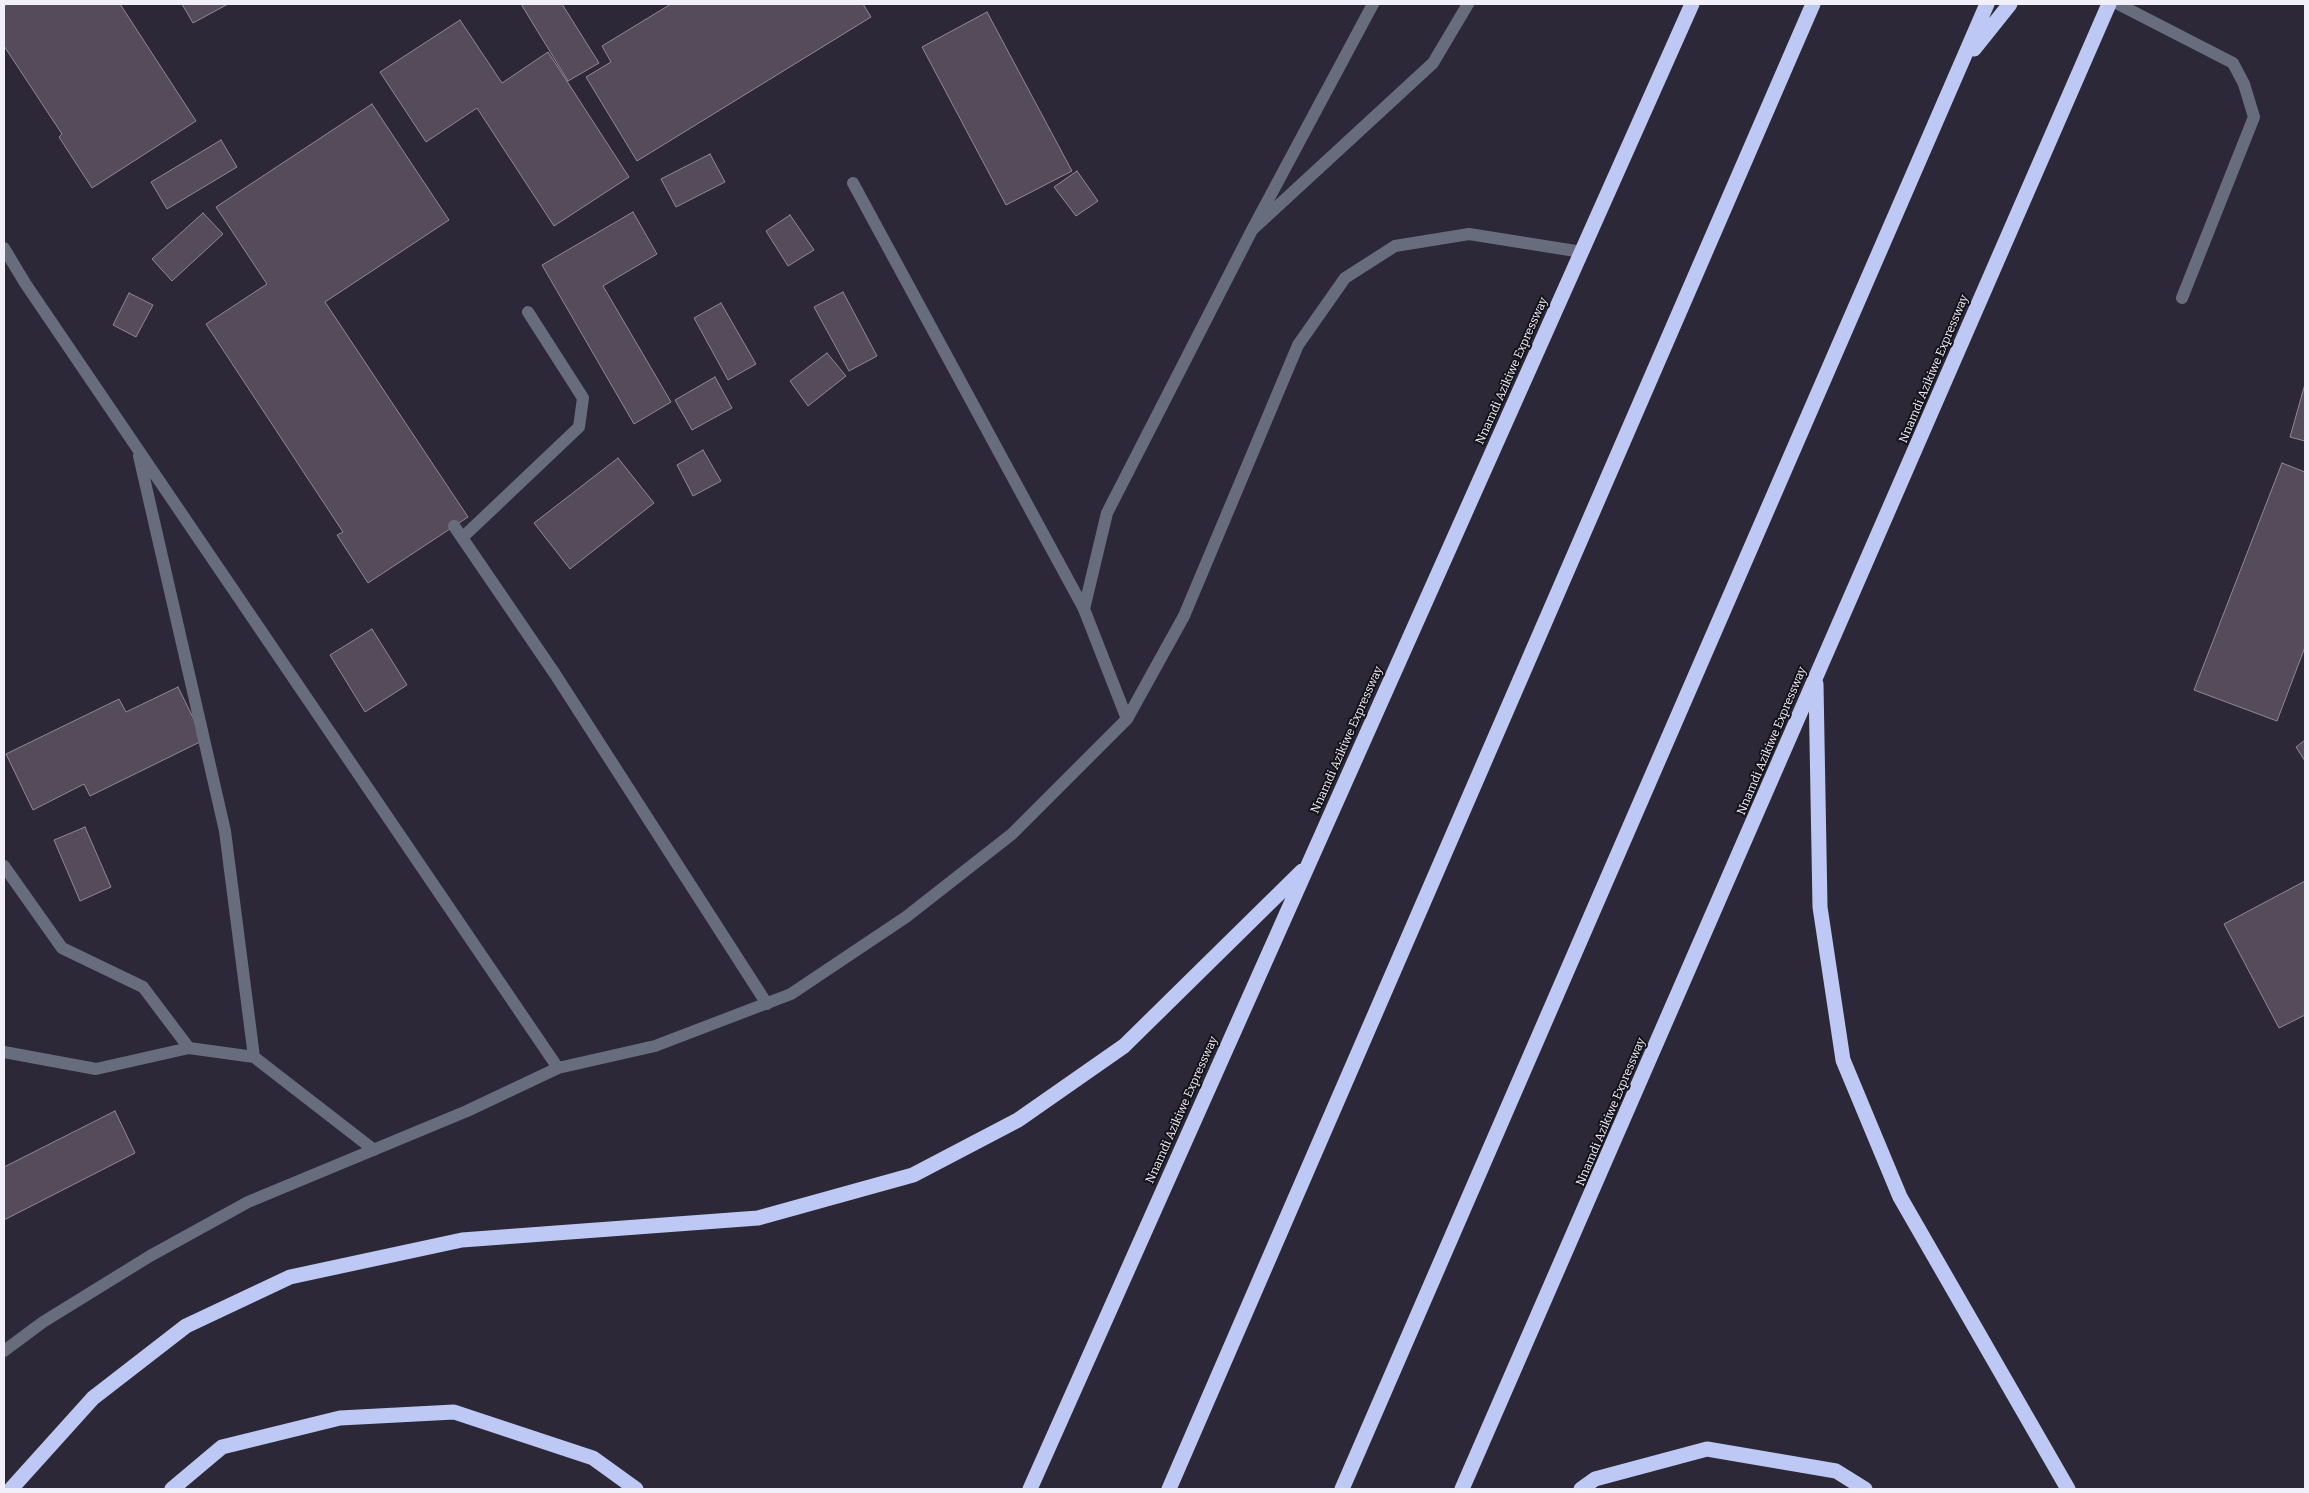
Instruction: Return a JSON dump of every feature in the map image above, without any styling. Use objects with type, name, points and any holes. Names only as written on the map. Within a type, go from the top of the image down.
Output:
[{"type":"highway","name":"Nnamdi Azikiwe Expressway","points":[[1030,1489],[1692,4]]},
{"type":"highway","points":[[1169,1489],[1813,4]]},
{"type":"highway","points":[[1342,1489],[1987,4]]},
{"type":"highway","points":[[1960,66],[2010,4]]},
{"type":"highway","name":"Nnamdi Azikiwe Expressway","points":[[1462,1489],[2109,4]]},
{"type":"highway","points":[[1816,679],[1820,907],[1843,1060],[1900,1197],[2068,1489]]},
{"type":"highway","points":[[11,1489],[92,1398],[186,1326],[290,1277],[462,1240],[758,1218],[913,1175],[1018,1120],[1124,1046],[1308,865]]},
{"type":"highway","points":[[172,1489],[222,1447],[340,1418],[454,1412],[593,1458],[636,1489]]},
{"type":"highway","points":[[1581,1489],[1595,1479],[1707,1449],[1836,1471],[1865,1489]]},
{"type":"street","points":[[1084,609],[1107,513],[1252,230],[1373,4]]},
{"type":"street","points":[[1252,230],[1433,63],[1468,4]]},
{"type":"street","points":[[2118,4],[2233,63],[2244,84],[2254,117],[2182,298]]},
{"type":"street","points":[[852,183],[1084,609],[1127,718]]},
{"type":"street","points":[[4,1351],[43,1322],[134,1266],[248,1202],[467,1110],[558,1068],[655,1046],[791,994],[898,923],[1012,834],[1127,718],[1184,616],[1298,346],[1345,278],[1395,246],[1469,234],[1582,252]]},
{"type":"street","points":[[4,248],[25,283],[558,1068]]},
{"type":"street","points":[[462,538],[579,427],[583,398],[528,312]]},
{"type":"street","points":[[137,448],[225,831],[254,1057]]},
{"type":"street","points":[[454,526],[555,674],[767,1004]]},
{"type":"street","points":[[4,866],[62,948],[143,986],[189,1048]]},
{"type":"street","points":[[4,1052],[96,1069],[189,1048],[254,1057],[374,1150]]},
{"type":"building","points":[[7,4],[120,4],[196,121],[92,188],[59,137],[62,134],[4,46],[4,6]]},
{"type":"building","points":[[182,4],[228,4],[193,23]]},
{"type":"building","points":[[521,4],[562,4],[599,63],[568,81]]},
{"type":"building","points":[[671,4],[863,4],[871,17],[637,161],[586,77],[611,62],[602,46]]},
{"type":"building","points":[[987,12],[1072,171],[1006,205],[922,47]]},
{"type":"building","points":[[460,20],[502,83],[548,52],[629,177],[554,226],[477,108],[426,142],[380,72]]},
{"type":"building","points":[[372,104],[449,220],[325,302],[468,517],[368,583],[337,535],[343,532],[206,324],[267,284],[216,207]]},
{"type":"building","points":[[221,140],[237,167],[167,209],[151,182]]},
{"type":"building","points":[[710,154],[725,182],[676,207],[661,179]]},
{"type":"building","points":[[1077,171],[1098,201],[1076,216],[1054,187]]},
{"type":"building","points":[[633,212],[657,254],[603,286],[671,402],[634,424],[542,265]]},
{"type":"building","points":[[203,213],[223,234],[172,281],[152,259]]},
{"type":"building","points":[[790,215],[814,250],[788,266],[766,231]]},
{"type":"building","points":[[843,292],[877,356],[849,371],[814,307]]},
{"type":"building","points":[[129,293],[153,305],[136,337],[113,325]]},
{"type":"building","points":[[721,303],[756,364],[728,380],[694,318]]},
{"type":"building","points":[[827,353],[846,376],[808,406],[790,381]]},
{"type":"building","points":[[715,377],[732,408],[692,430],[675,400]]},
{"type":"building","points":[[2305,384],[2305,441],[2290,437]]},
{"type":"building","points":[[703,450],[721,481],[693,496],[677,465]]},
{"type":"building","points":[[618,458],[654,503],[570,569],[534,523]]},
{"type":"building","points":[[2282,463],[2305,472],[2305,647],[2277,721],[2194,690]]},
{"type":"building","points":[[372,629],[407,685],[365,712],[330,655]]},
{"type":"building","points":[[178,687],[204,740],[90,796],[84,784],[33,810],[6,754],[119,699],[126,712]]},
{"type":"building","points":[[2305,740],[2305,761],[2296,747]]},
{"type":"building","points":[[85,827],[111,887],[80,901],[54,840]]},
{"type":"building","points":[[2305,881],[2305,1015],[2279,1028],[2224,924]]},
{"type":"building","points":[[115,1111],[135,1153],[4,1220],[4,1167]]}]
